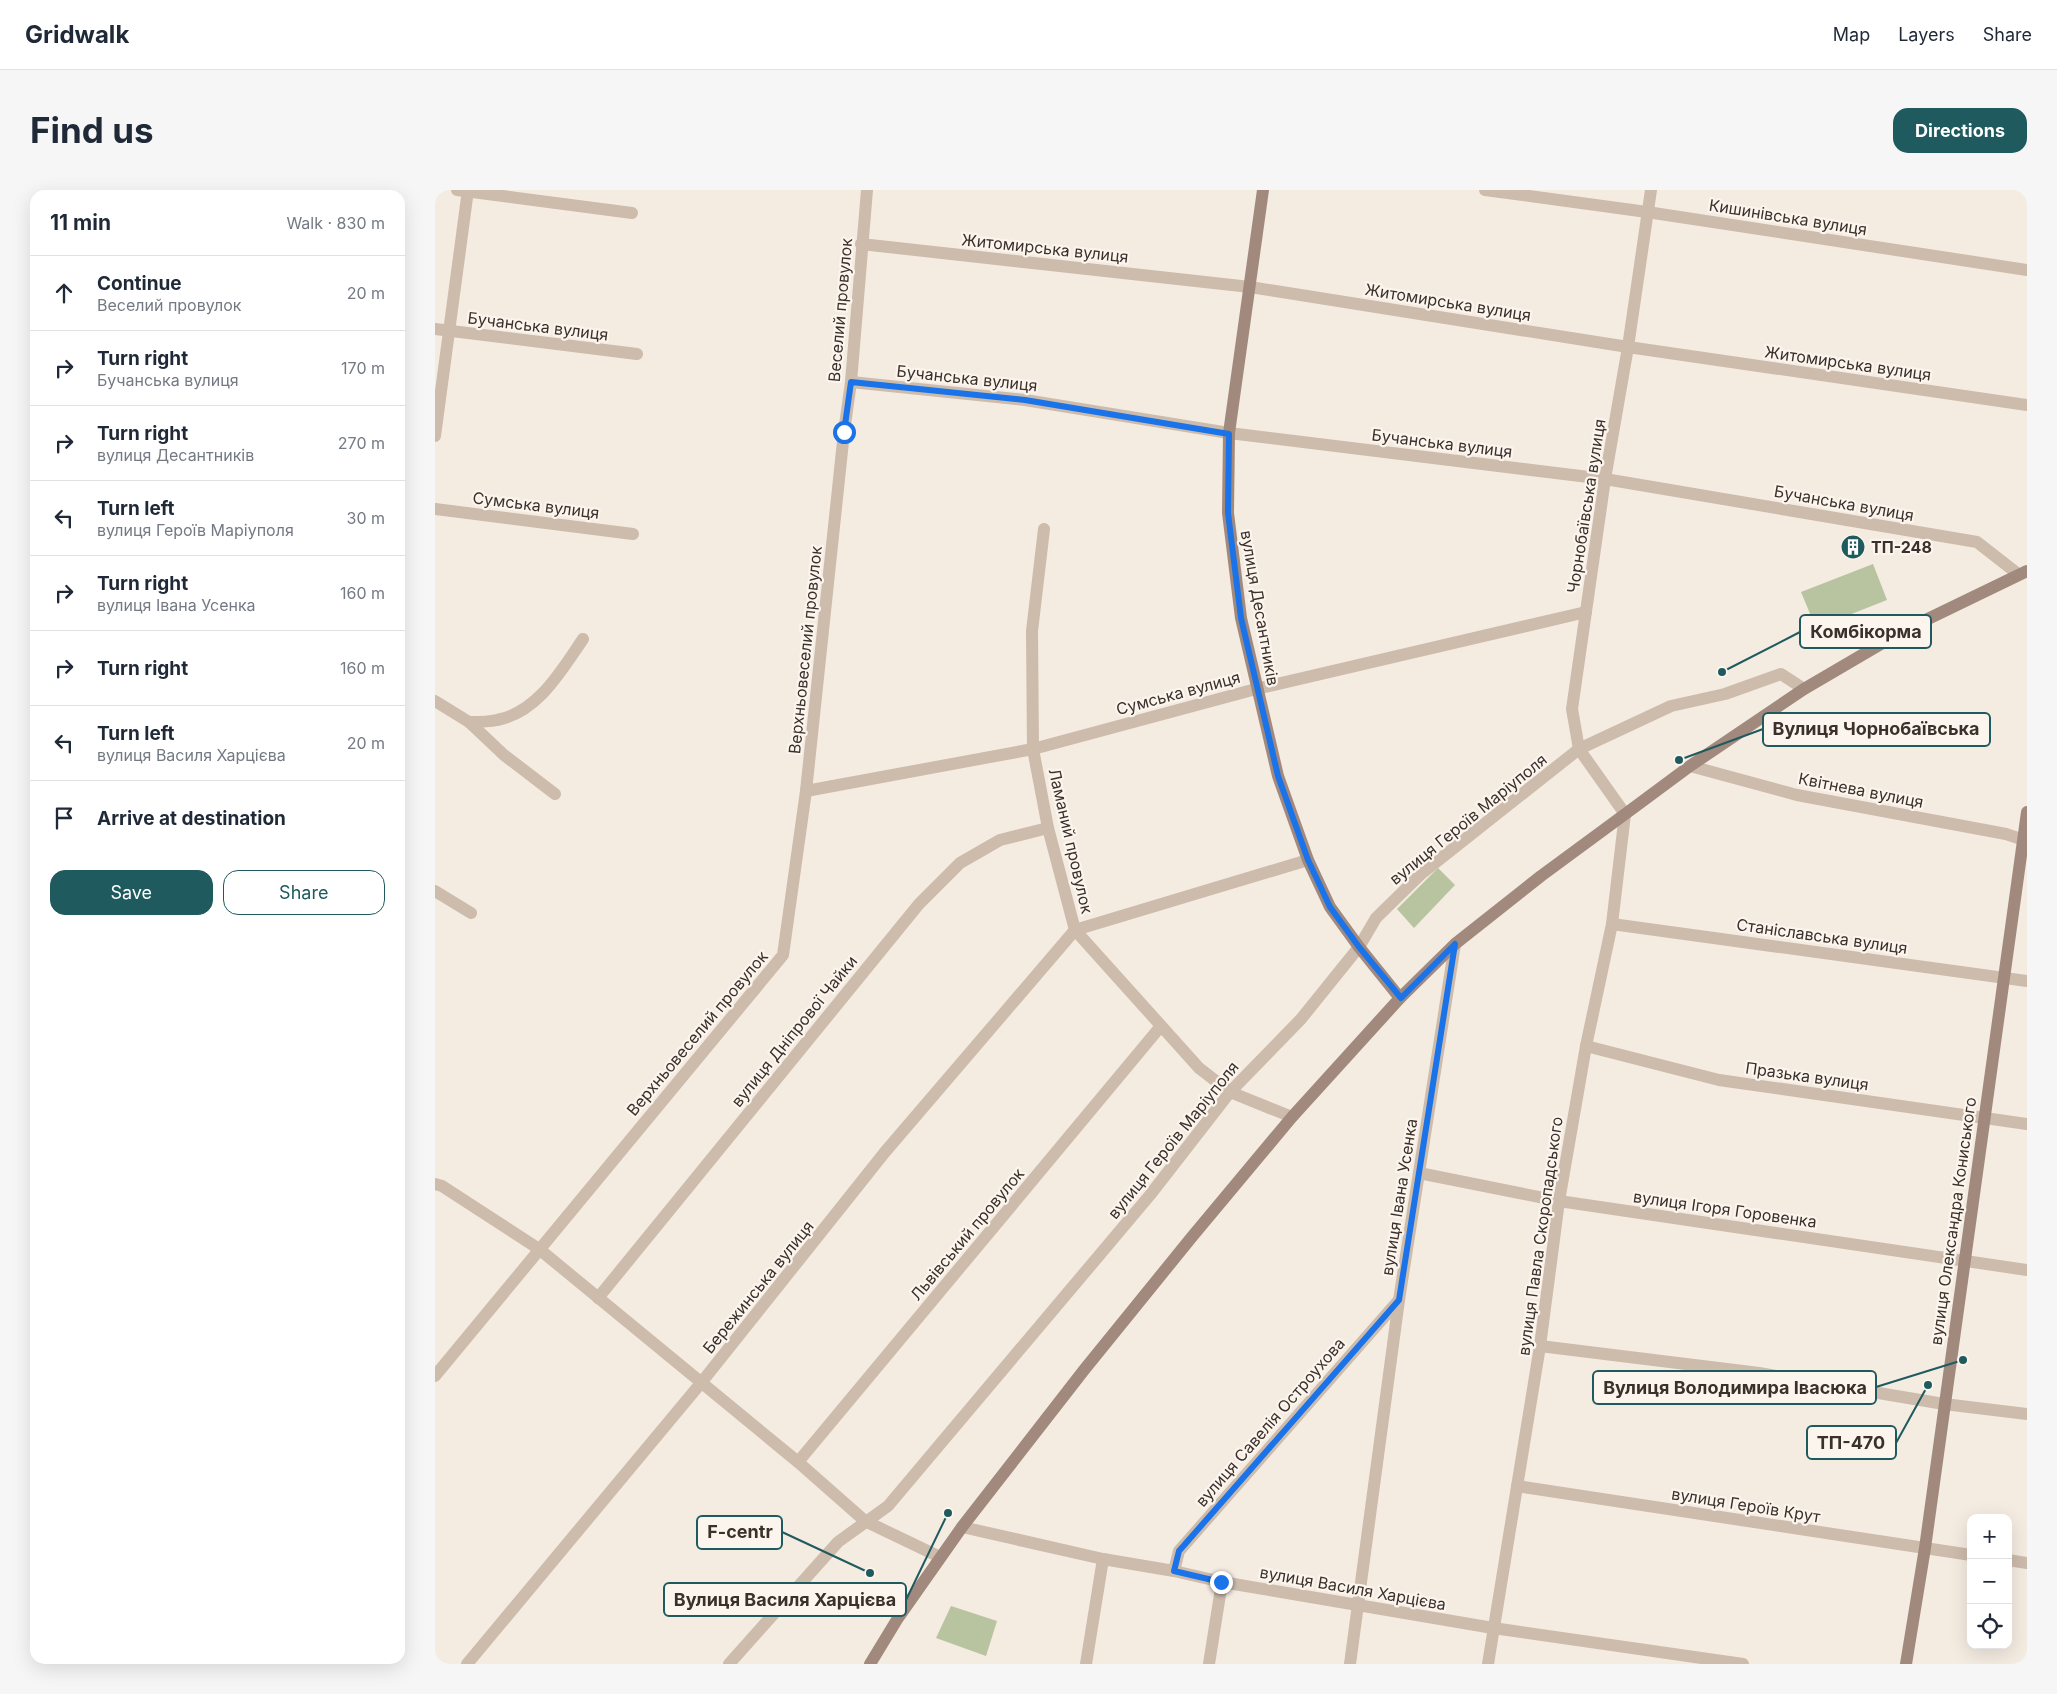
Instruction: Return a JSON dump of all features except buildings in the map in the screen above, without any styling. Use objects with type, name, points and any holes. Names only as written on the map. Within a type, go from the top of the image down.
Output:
[{"type":"street","points":[[435,436],[465,190],[632,213]]},
{"type":"street","name":"Веселий провулок","points":[[844,432],[851,382],[867,190]]},
{"type":"street","name":"вулиця Десантників","points":[[1263,190],[1229,434],[1228,513],[1241,618],[1256,689],[1278,776],[1308,860],[1330,907],[1359,947],[1401,998]]},
{"type":"street","name":"Кишинівська вулиця","points":[[1485,190],[1647,212],[2027,270]]},
{"type":"street","name":"Чорнобаївська вулиця","points":[[1625,814],[1579,749],[1572,709],[1605,479],[1628,347],[1651,190]]},
{"type":"street","name":"Житомирська вулиця","points":[[861,244],[1250,287],[1628,347],[2027,405]]},
{"type":"street","name":"Бучанська вулиця","points":[[435,330],[637,354]]},
{"type":"street","name":"Бучанська вулиця","points":[[851,382],[1025,400],[1229,434],[1605,479],[1977,542],[2023,572]]},
{"type":"street","name":"Верхньовеселий провулок","points":[[435,1376],[783,955],[806,791],[844,432]]},
{"type":"street","name":"Сумська вулиця","points":[[435,509],[633,534]]},
{"type":"street","name":"Ламаний провулок","points":[[1044,530],[1032,631],[1033,749],[1047,828],[1075,930],[1199,1068],[1230,1092],[1292,1117]]},
{"type":"street","points":[[870,1664],[939,1557],[1084,1370],[1292,1117],[1401,998],[1455,944],[1541,876],[1690,766],[1804,689],[1903,631],[2023,572]]},
{"type":"street","name":"Сумська вулиця","points":[[806,791],[1033,749],[1256,689],[1586,612]]},
{"type":"street","points":[[469,722],[498,720],[521,711],[552,686],[583,639]]},
{"type":"street","name":"вулиця Героїв Маріуполя","points":[[729,1664],[838,1542],[865,1520],[888,1506],[1150,1194],[1230,1092],[1301,1019],[1359,947],[1376,918],[1421,874],[1579,749],[1671,706],[1725,694],[1781,674],[1804,689]]},
{"type":"street","points":[[435,702],[469,722],[503,755],[555,794]]},
{"type":"street","name":"Квітнева вулиця","points":[[1690,766],[1797,795],[2006,834],[2025,841]]},
{"type":"street","name":"вулиця Олександра Кониського","points":[[1906,1664],[1925,1548],[1984,1117],[2025,841],[2027,812]]},
{"type":"street","name":"вулиця Павла Скоропадського","points":[[1488,1664],[1541,1346],[1559,1201],[1586,1046],[1612,924],[1625,814]]},
{"type":"street","name":"вулиця Дніпрової Чайки","points":[[599,1298],[919,904],[960,863],[968,858],[1000,840],[1047,828]]},
{"type":"street","points":[[1075,930],[1308,860]]},
{"type":"street","points":[[435,891],[471,913]]},
{"type":"street","name":"Станіславська вулиця","points":[[1612,924],[2027,981]]},
{"type":"street","name":"Бережинська вулиця","points":[[467,1664],[701,1383],[885,1152],[1075,930]]},
{"type":"street","name":"вулиця Івана Усенка","points":[[1349,1664],[1399,1300],[1455,944]]},
{"type":"street","name":"Львівський провулок","points":[[798,1462],[1161,1026]]},
{"type":"street","name":"Празька вулиця","points":[[1586,1046],[1719,1080],[2027,1124]]},
{"type":"street","name":"вулиця Ігоря Горовенка","points":[[1419,1173],[1559,1201],[2027,1270]]},
{"type":"street","points":[[435,1184],[442,1186],[539,1249],[798,1462],[865,1520],[939,1557]]},
{"type":"street","name":"вулиця Савелія Остроухова","points":[[1174,1571],[1179,1551],[1399,1300]]},
{"type":"street","points":[[1541,1346],[1759,1373],[1944,1404],[2027,1414]]},
{"type":"street","name":"вулиця Героїв Крут","points":[[1517,1486],[1967,1554]]},
{"type":"street","name":"вулиця Василя Харцієва","points":[[962,1527],[1103,1559],[1174,1571],[1221,1582],[1358,1604],[1659,1658],[1743,1664]]},
{"type":"street","points":[[1086,1664],[1103,1559]]},
{"type":"street","points":[[2012,1561],[2027,1563]]},
{"type":"street","points":[[1209,1664],[1221,1582]]},
{"type":"green space","points":[[1873,564],[1887,600],[1816,628],[1801,592]]},
{"type":"green space","points":[[1438,868],[1455,885],[1414,928],[1397,909]]},
{"type":"green space","points":[[951,1606],[997,1621],[986,1656],[936,1638]]},
{"type":"place","name":"ТП-248","points":[[1853,547]]},
{"type":"place","name":"Комбікорма","points":[[1722,672]]},
{"type":"place","name":"Вулиця Чорнобаївська","points":[[1679,760]]},
{"type":"place","name":"Вулиця Володимира Івасюка","points":[[1963,1360]]},
{"type":"place","name":"ТП-470","points":[[1928,1385]]},
{"type":"place","name":"Вулиця Василя Харцієва","points":[[948,1513]]},
{"type":"place","name":"F-centr","points":[[870,1573]]},
{"type":"route","points":[[844,432],[851,382],[1025,400],[1229,434],[1228,513],[1241,618],[1256,689],[1278,776],[1308,860],[1330,907],[1359,947],[1401,998],[1455,944],[1399,1300],[1179,1551],[1174,1571],[1221,1582]]}]
